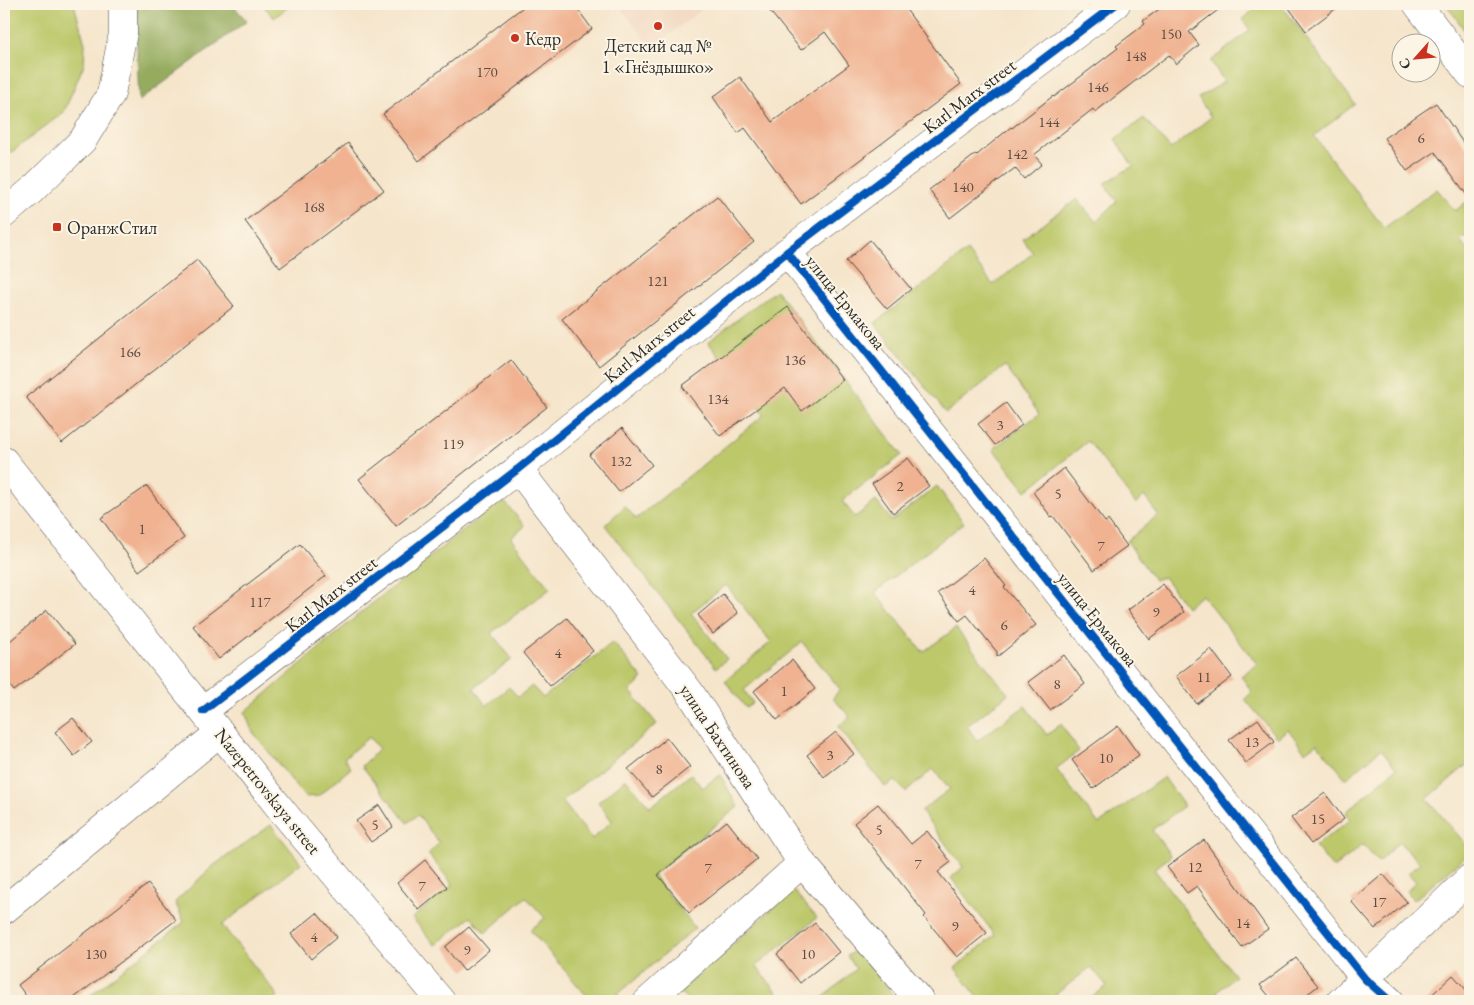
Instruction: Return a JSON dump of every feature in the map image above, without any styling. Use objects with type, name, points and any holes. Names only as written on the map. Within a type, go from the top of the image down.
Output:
[{"type":"street","points":[[4,214],[31,191],[83,140],[111,94],[123,33],[123,4]]},
{"type":"street","name":"Karl Marx street","points":[[203,711],[518,469],[787,252],[1116,4]]},
{"type":"street","points":[[1417,4],[1470,74]]},
{"type":"street","name":"улица Ермакова","points":[[787,252],[1365,979],[1390,1001]]},
{"type":"street","name":"Nazepetrovskaya street","points":[[4,461],[296,827],[441,1001]]},
{"type":"street","name":"улица Бахтинова","points":[[518,469],[689,691],[802,863],[920,1001]]},
{"type":"street","points":[[4,910],[220,732]]},
{"type":"street","points":[[648,1001],[802,863]]},
{"type":"street","points":[[1341,1001],[1470,878]]},
{"type":"shaded area","name":"Детский сад № 1 «Гнёздышко»","points":[[618,4],[709,4],[652,48]]},
{"type":"green space","points":[[4,4],[74,4],[85,44],[84,64],[64,112],[4,158]]},
{"type":"green space","points":[[135,4],[232,4],[247,21],[139,101]]},
{"type":"green space","points":[[262,4],[292,4],[274,18]]},
{"type":"green space","points":[[1262,4],[1281,4],[1355,104],[1314,136],[1384,228],[1437,189],[1455,211],[1470,199],[1470,233],[1460,240],[1470,253],[1470,684],[1467,687],[1470,691],[1470,762],[1427,799],[1470,849],[1470,853],[1414,900],[1407,891],[1416,882],[1408,873],[1420,863],[1399,842],[1378,862],[1363,845],[1333,868],[1315,846],[1350,820],[1346,812],[1396,768],[1381,749],[1346,779],[1317,743],[1305,752],[1288,729],[1277,738],[1245,699],[1252,692],[1241,676],[1257,664],[1202,595],[1186,607],[1164,577],[1154,580],[1127,541],[1158,515],[1144,496],[1136,504],[1088,441],[1026,491],[993,449],[1039,414],[1005,366],[946,413],[875,323],[967,251],[993,285],[1033,253],[1022,239],[1077,199],[1096,222],[1117,201],[1104,184],[1133,166],[1115,139],[1144,118],[1171,149],[1211,117],[1198,98],[1224,82],[1211,61],[1250,30],[1242,19]]},
{"type":"green space","points":[[1446,4],[1470,4],[1470,38]]},
{"type":"green space","points":[[776,290],[902,455],[842,501],[855,517],[876,501],[892,521],[937,486],[964,523],[875,592],[923,652],[956,628],[1008,694],[967,726],[977,741],[1025,706],[1047,735],[1061,724],[1079,751],[1056,769],[1099,824],[1164,777],[1184,806],[1152,830],[1171,856],[1154,869],[1235,976],[1217,992],[1224,1001],[1094,1001],[1091,998],[1107,986],[1091,967],[1047,1001],[981,1001],[955,968],[995,935],[951,878],[963,867],[921,811],[950,789],[933,769],[906,792],[895,781],[885,787],[838,727],[850,717],[833,698],[840,689],[802,642],[744,690],[753,703],[746,708],[725,681],[771,642],[726,585],[691,613],[727,659],[716,668],[605,525],[625,506],[636,519],[764,415],[708,342]]},
{"type":"green space","points":[[502,499],[525,526],[511,538],[550,589],[491,633],[512,659],[474,688],[486,706],[509,687],[518,697],[532,686],[543,698],[613,642],[643,679],[630,691],[657,724],[562,801],[592,839],[612,821],[598,802],[626,779],[650,807],[691,774],[702,788],[720,775],[738,807],[653,875],[695,928],[610,1001],[591,1001],[530,930],[545,918],[526,897],[485,933],[471,917],[435,945],[412,918],[453,885],[428,854],[439,843],[418,815],[407,823],[362,766],[379,749],[369,737],[344,758],[351,768],[318,796],[305,797],[252,731],[245,712],[358,615]]},
{"type":"green space","points":[[271,825],[301,863],[222,925],[278,996],[272,1001],[83,1001],[184,922],[175,902],[213,866]]},
{"type":"green space","points":[[793,890],[817,918],[756,966],[781,997],[776,1001],[689,1001],[680,992]]},
{"type":"green space","points":[[857,950],[898,1001],[878,1001],[876,999],[872,1001],[819,1001],[856,969],[847,956]]},
{"type":"building","points":[[527,4],[574,4],[592,29],[419,161],[383,114]]},
{"type":"building","points":[[764,4],[902,4],[961,84],[801,204],[745,128],[738,133],[713,97],[740,77],[772,122],[849,65],[825,32],[801,50]]},
{"type":"building","points":[[1166,4],[1226,4],[1189,32],[1199,45],[1176,64],[1169,55],[1095,112],[1093,109],[1034,155],[1042,164],[1024,179],[1015,168],[950,218],[929,190],[1118,48],[1116,46],[1145,24],[1143,21]]},
{"type":"building","points":[[1286,4],[1342,4],[1306,31]]},
{"type":"building","points":[[1436,103],[1470,153],[1470,199],[1435,152],[1407,171],[1384,138]]},
{"type":"building","points":[[348,143],[384,190],[280,268],[245,221]]},
{"type":"building","points":[[717,196],[754,242],[599,366],[562,319]]},
{"type":"building","points":[[870,240],[911,289],[887,309],[846,261]]},
{"type":"building","points":[[197,260],[234,306],[62,443],[26,397]]},
{"type":"building","points":[[788,307],[843,380],[802,411],[785,388],[720,436],[682,386]]},
{"type":"building","points":[[511,360],[547,407],[396,526],[359,479]]},
{"type":"building","points":[[1006,403],[1022,425],[995,445],[978,424]]},
{"type":"building","points":[[622,428],[652,465],[619,492],[589,455]]},
{"type":"building","points":[[908,458],[929,486],[893,513],[872,484]]},
{"type":"building","points":[[1064,468],[1105,522],[1108,520],[1127,546],[1094,570],[1033,492]]},
{"type":"building","points":[[147,486],[184,538],[139,571],[101,518]]},
{"type":"building","points":[[300,544],[326,576],[219,659],[193,626]]},
{"type":"building","points":[[984,558],[1006,586],[1004,587],[1036,625],[997,657],[997,652],[967,615],[959,621],[938,593]]},
{"type":"building","points":[[1163,584],[1184,612],[1149,639],[1128,610]]},
{"type":"building","points":[[723,594],[738,613],[713,634],[698,615]]},
{"type":"building","points":[[47,610],[75,644],[14,691],[4,678],[4,646]]},
{"type":"building","points":[[567,618],[593,651],[550,686],[523,653]]},
{"type":"building","points":[[1211,649],[1232,677],[1197,704],[1176,676]]},
{"type":"building","points":[[1064,655],[1085,684],[1050,710],[1028,682]]},
{"type":"building","points":[[792,660],[815,689],[777,720],[754,691]]},
{"type":"building","points":[[73,718],[92,742],[74,756],[55,732]]},
{"type":"building","points":[[1258,719],[1274,742],[1246,763],[1229,740]]},
{"type":"building","points":[[1118,726],[1139,755],[1093,789],[1072,760]]},
{"type":"building","points":[[836,732],[854,754],[824,777],[807,755]]},
{"type":"building","points":[[667,738],[690,767],[652,797],[628,769]]},
{"type":"building","points":[[1325,793],[1344,819],[1311,844],[1291,818]]},
{"type":"building","points":[[878,804],[911,844],[927,831],[951,862],[938,872],[987,933],[957,957],[924,917],[926,915],[854,823]]},
{"type":"building","points":[[379,805],[393,827],[371,842],[356,821]]},
{"type":"building","points":[[727,821],[757,859],[689,913],[658,875]]},
{"type":"building","points":[[1204,840],[1268,929],[1242,947],[1197,886],[1187,893],[1167,867]]},
{"type":"building","points":[[425,860],[447,887],[419,910],[397,883]]},
{"type":"building","points":[[1383,874],[1407,902],[1375,929],[1351,901]]},
{"type":"building","points":[[148,884],[176,920],[70,1001],[30,1001],[18,985]]},
{"type":"building","points":[[317,913],[337,937],[311,959],[291,934]]},
{"type":"building","points":[[815,923],[839,952],[800,983],[777,954]]},
{"type":"building","points":[[469,927],[489,950],[464,971],[445,947]]},
{"type":"building","points":[[1296,958],[1318,986],[1298,1001],[1273,1001],[1260,985]]},
{"type":"building","points":[[1453,975],[1470,994],[1470,1001],[1425,1001]]},
{"type":"cycle path","points":[[203,711],[518,469],[787,252],[1116,4]]},
{"type":"cycle path","points":[[787,252],[1365,979],[1390,1001]]},
{"type":"place","name":"Детский сад № 1 «Гнёздышко»","points":[[658,26]]},
{"type":"place","name":"Кедр","points":[[515,38]]},
{"type":"place","name":"ОранжСтил","points":[[57,227]]}]
